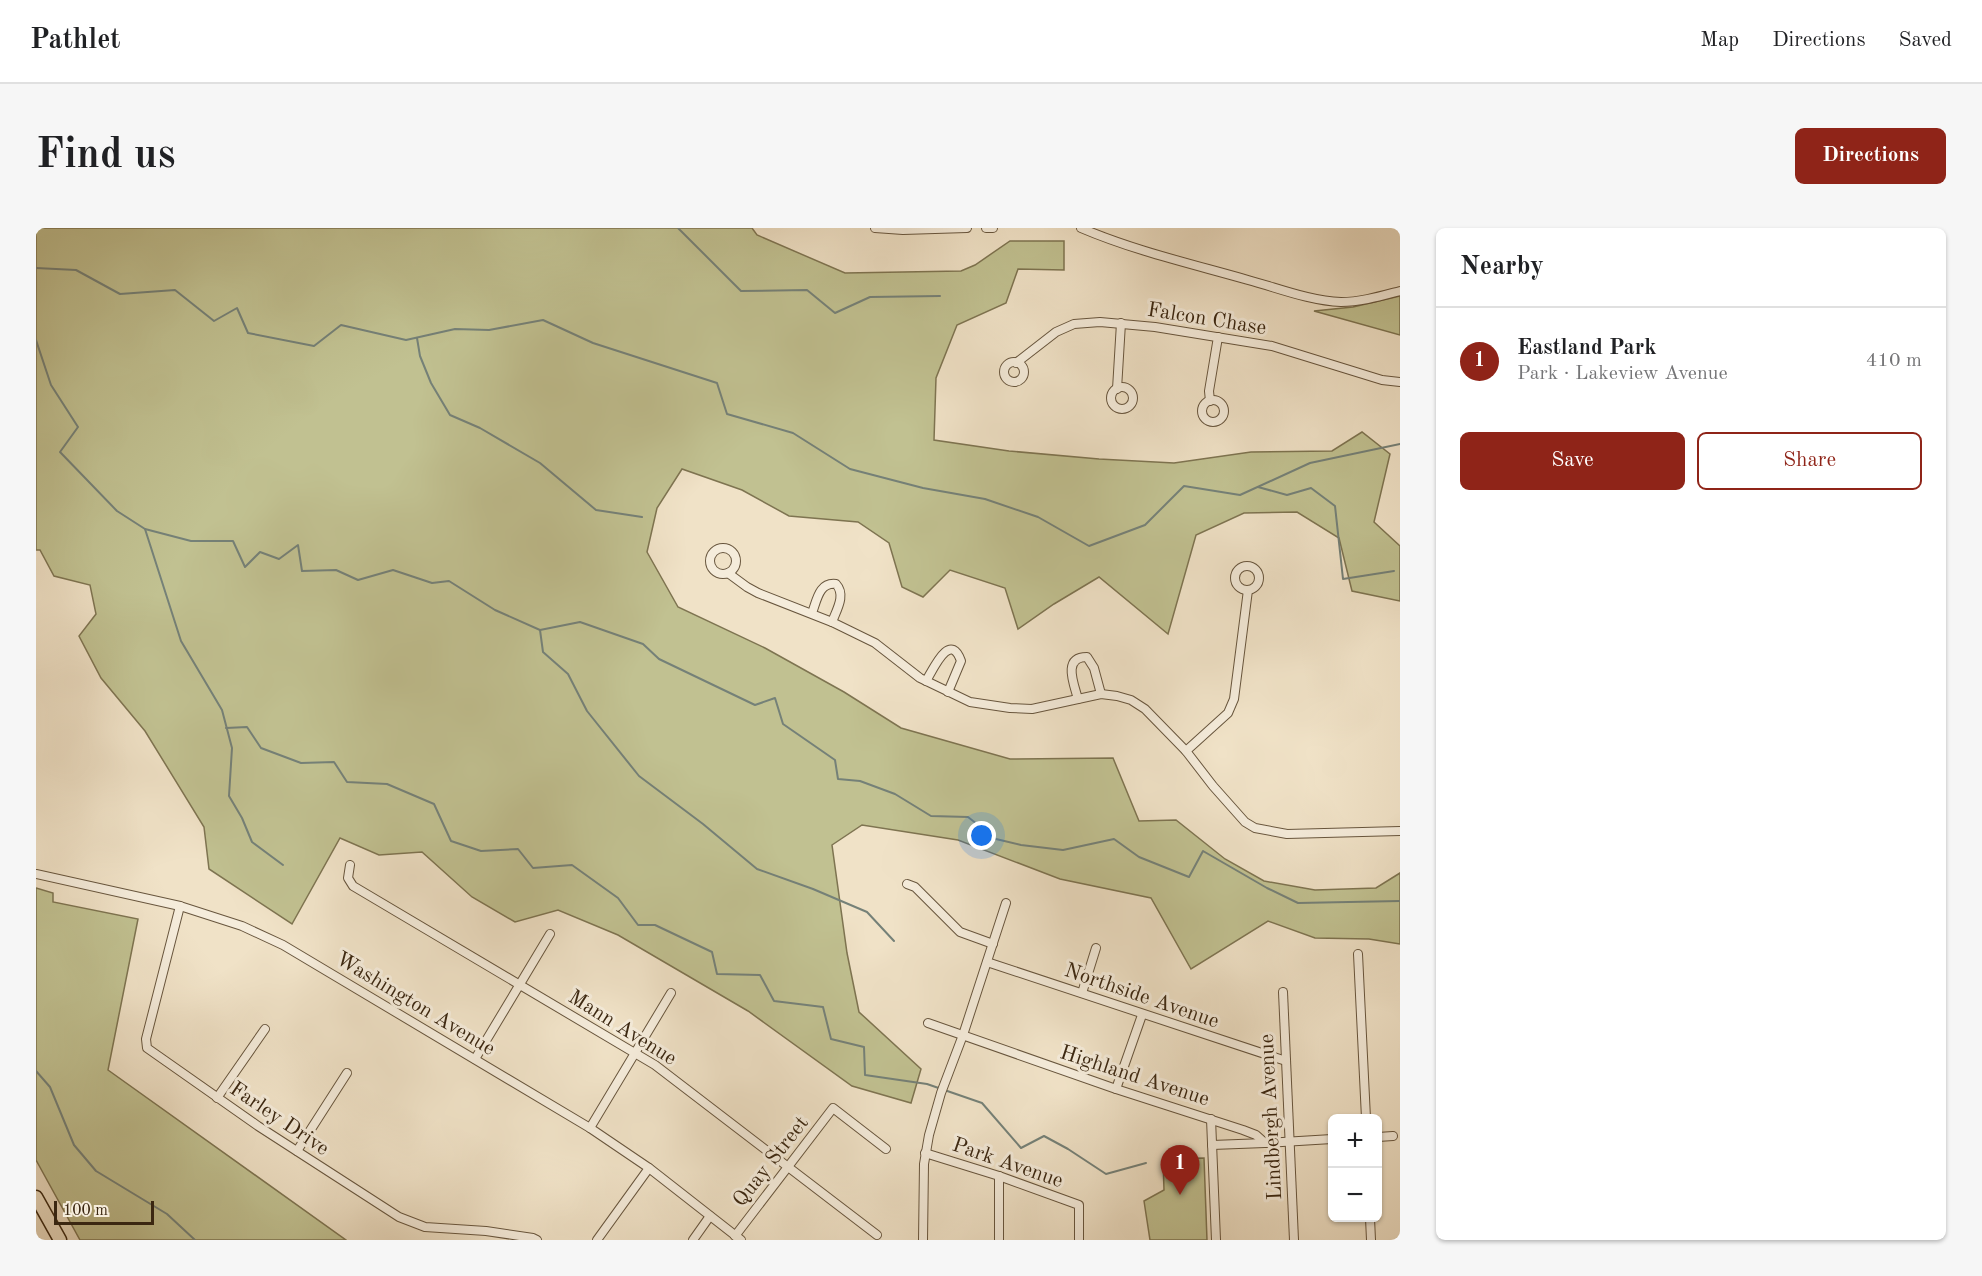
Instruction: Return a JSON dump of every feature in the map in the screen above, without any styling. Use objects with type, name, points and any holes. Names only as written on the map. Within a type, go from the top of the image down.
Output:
[{"type":"highway","points":[[36,1197],[60,1240]]},
{"type":"street","points":[[875,228],[967,228]]},
{"type":"street","points":[[986,228],[993,228]]},
{"type":"street","points":[[1081,228],[1111,241],[1307,296],[1341,302],[1367,299],[1400,291]]},
{"type":"street","points":[[1117,388],[1121,323]]},
{"type":"street","name":"Falcon Chase","points":[[1016,363],[1056,332],[1074,324],[1121,323],[1272,346],[1382,380],[1400,382]]},
{"type":"street","points":[[1210,400],[1209,391],[1218,337]]},
{"type":"street","points":[[728,573],[758,593],[812,613],[874,643],[926,681],[970,702],[1032,709],[1101,694],[1131,700],[1145,709],[1186,751],[1245,822],[1255,828],[1287,834],[1400,831]]},
{"type":"street","points":[[812,613],[822,588],[827,584],[836,584],[841,592],[841,600],[832,622]]},
{"type":"street","points":[[1186,751],[1228,713],[1234,699],[1248,590]]},
{"type":"street","points":[[926,681],[942,653],[955,651],[961,661],[948,692]]},
{"type":"street","points":[[1078,699],[1071,675],[1071,666],[1079,657],[1087,657],[1092,662],[1101,694]]},
{"type":"street","name":"Mann Avenue","points":[[350,865],[348,878],[353,886],[655,1065],[877,1235]]},
{"type":"street","name":"Washington Avenue","points":[[36,874],[180,906],[242,926],[284,945],[590,1128],[649,1168],[738,1238]]},
{"type":"street","points":[[907,884],[915,887],[960,932],[993,944]]},
{"type":"street","points":[[923,1240],[925,1154],[941,1093],[963,1035],[1006,903]]},
{"type":"street","name":"Farley Drive","points":[[180,906],[146,1044],[147,1048],[297,1152],[399,1217],[425,1227],[520,1235],[537,1240]]},
{"type":"street","points":[[475,1059],[550,934]]},
{"type":"street","points":[[1082,993],[1096,948]]},
{"type":"street","points":[[1359,954],[1366,1114]]},
{"type":"street","name":"Northside Avenue","points":[[987,962],[1286,1061]]},
{"type":"street","name":"Lindbergh Avenue","points":[[1283,992],[1294,1240]]},
{"type":"street","points":[[590,1128],[671,993]]},
{"type":"street","points":[[1116,1089],[1142,1015]]},
{"type":"street","name":"Highland Avenue","points":[[928,1023],[1256,1135],[1265,1143]]},
{"type":"street","points":[[217,1098],[265,1029]]},
{"type":"street","points":[[297,1152],[347,1073]]},
{"type":"street","name":"Quay Street","points":[[738,1238],[833,1108],[886,1149]]},
{"type":"street","points":[[1211,1119],[1216,1240]]},
{"type":"street","points":[[1382,1137],[1393,1136]]},
{"type":"street","points":[[1212,1145],[1328,1139]]},
{"type":"street","name":"Park Avenue","points":[[925,1154],[999,1176],[1079,1205],[1079,1240]]},
{"type":"street","points":[[597,1240],[649,1168]]},
{"type":"street","points":[[999,1176],[999,1240]]},
{"type":"street","points":[[693,1240],[710,1216]]},
{"type":"street","points":[[1370,1222],[1371,1240]]},
{"type":"green space","points":[[36,228],[752,228],[757,235],[845,273],[961,271],[975,265],[1010,241],[1064,241],[1064,270],[1018,269],[1006,303],[957,325],[936,378],[934,440],[1009,451],[1174,463],[1251,452],[1332,451],[1362,432],[1390,454],[1374,522],[1400,546],[1400,601],[1352,591],[1339,538],[1297,512],[1244,513],[1196,535],[1168,634],[1099,577],[1018,629],[1005,588],[950,570],[923,597],[902,587],[889,543],[858,522],[789,516],[742,490],[682,469],[657,508],[647,552],[678,607],[765,648],[844,692],[901,728],[1010,759],[1113,758],[1139,821],[1176,820],[1225,859],[1264,881],[1315,890],[1376,888],[1400,873],[1400,944],[1369,939],[1315,938],[1268,921],[1191,969],[1151,898],[1060,879],[958,840],[862,825],[832,845],[847,953],[859,1012],[921,1069],[911,1103],[852,1086],[748,1011],[618,935],[558,910],[515,922],[472,897],[422,852],[379,855],[340,838],[292,924],[209,869],[204,827],[145,731],[101,678],[79,636],[96,614],[90,585],[54,576],[40,550],[36,550]]},
{"type":"green space","points":[[1400,296],[1400,335],[1314,311],[1353,307]]},
{"type":"green space","points":[[36,888],[53,893],[53,902],[138,919],[108,1070],[346,1240],[80,1240],[36,1160]]},
{"type":"green space","points":[[1204,1158],[1207,1240],[1150,1240],[1144,1201],[1164,1190],[1163,1159]]},
{"type":"waterway","points":[[678,228],[741,291],[807,290],[835,313],[870,297],[940,296]]},
{"type":"waterway","points":[[36,268],[76,270],[120,294],[175,290],[214,321],[237,308],[248,333],[314,346],[341,325],[406,340],[455,329],[489,330],[543,320],[593,343],[717,383],[727,414],[793,433],[850,469],[923,488],[985,499],[1038,517],[1089,546],[1145,525],[1184,486],[1240,495],[1310,463],[1400,444]]},
{"type":"waterway","points":[[417,338],[420,356],[431,383],[450,415],[480,428],[540,463],[596,510],[642,517]]},
{"type":"waterway","points":[[36,340],[51,385],[78,427],[60,452],[117,511],[145,529],[181,641],[222,710],[232,748],[229,796],[252,842],[283,865]]},
{"type":"waterway","points":[[1258,487],[1287,495],[1311,488],[1335,506],[1343,579],[1394,571]]},
{"type":"waterway","points":[[145,529],[191,541],[233,541],[245,567],[260,552],[279,559],[298,545],[302,571],[336,570],[358,580],[393,570],[432,583],[449,581],[495,610],[540,630],[580,622],[643,644],[659,659],[755,705],[775,698],[783,724],[835,760],[838,779],[860,781],[895,794],[931,816],[968,817],[996,839],[1021,845],[1063,850],[1114,839],[1139,857],[1189,877],[1203,851],[1298,903],[1400,901]]},
{"type":"waterway","points":[[540,630],[543,652],[568,674],[587,711],[639,776],[703,824],[757,869],[867,912],[894,941]]},
{"type":"waterway","points":[[226,728],[247,727],[261,748],[301,763],[334,762],[347,782],[387,784],[434,804],[451,841],[481,851],[518,849],[533,868],[572,865],[618,898],[638,925],[655,925],[712,952],[717,974],[760,975],[774,1001],[823,1007],[831,1039],[864,1047],[865,1075],[927,1084],[982,1103],[1021,1148],[1044,1136],[1106,1174],[1146,1163]]},
{"type":"waterway","points":[[36,1071],[50,1087],[74,1145],[96,1171],[167,1214],[195,1240]]},
{"type":"place","name":"Eastland Park","points":[[1180,1195]]}]
